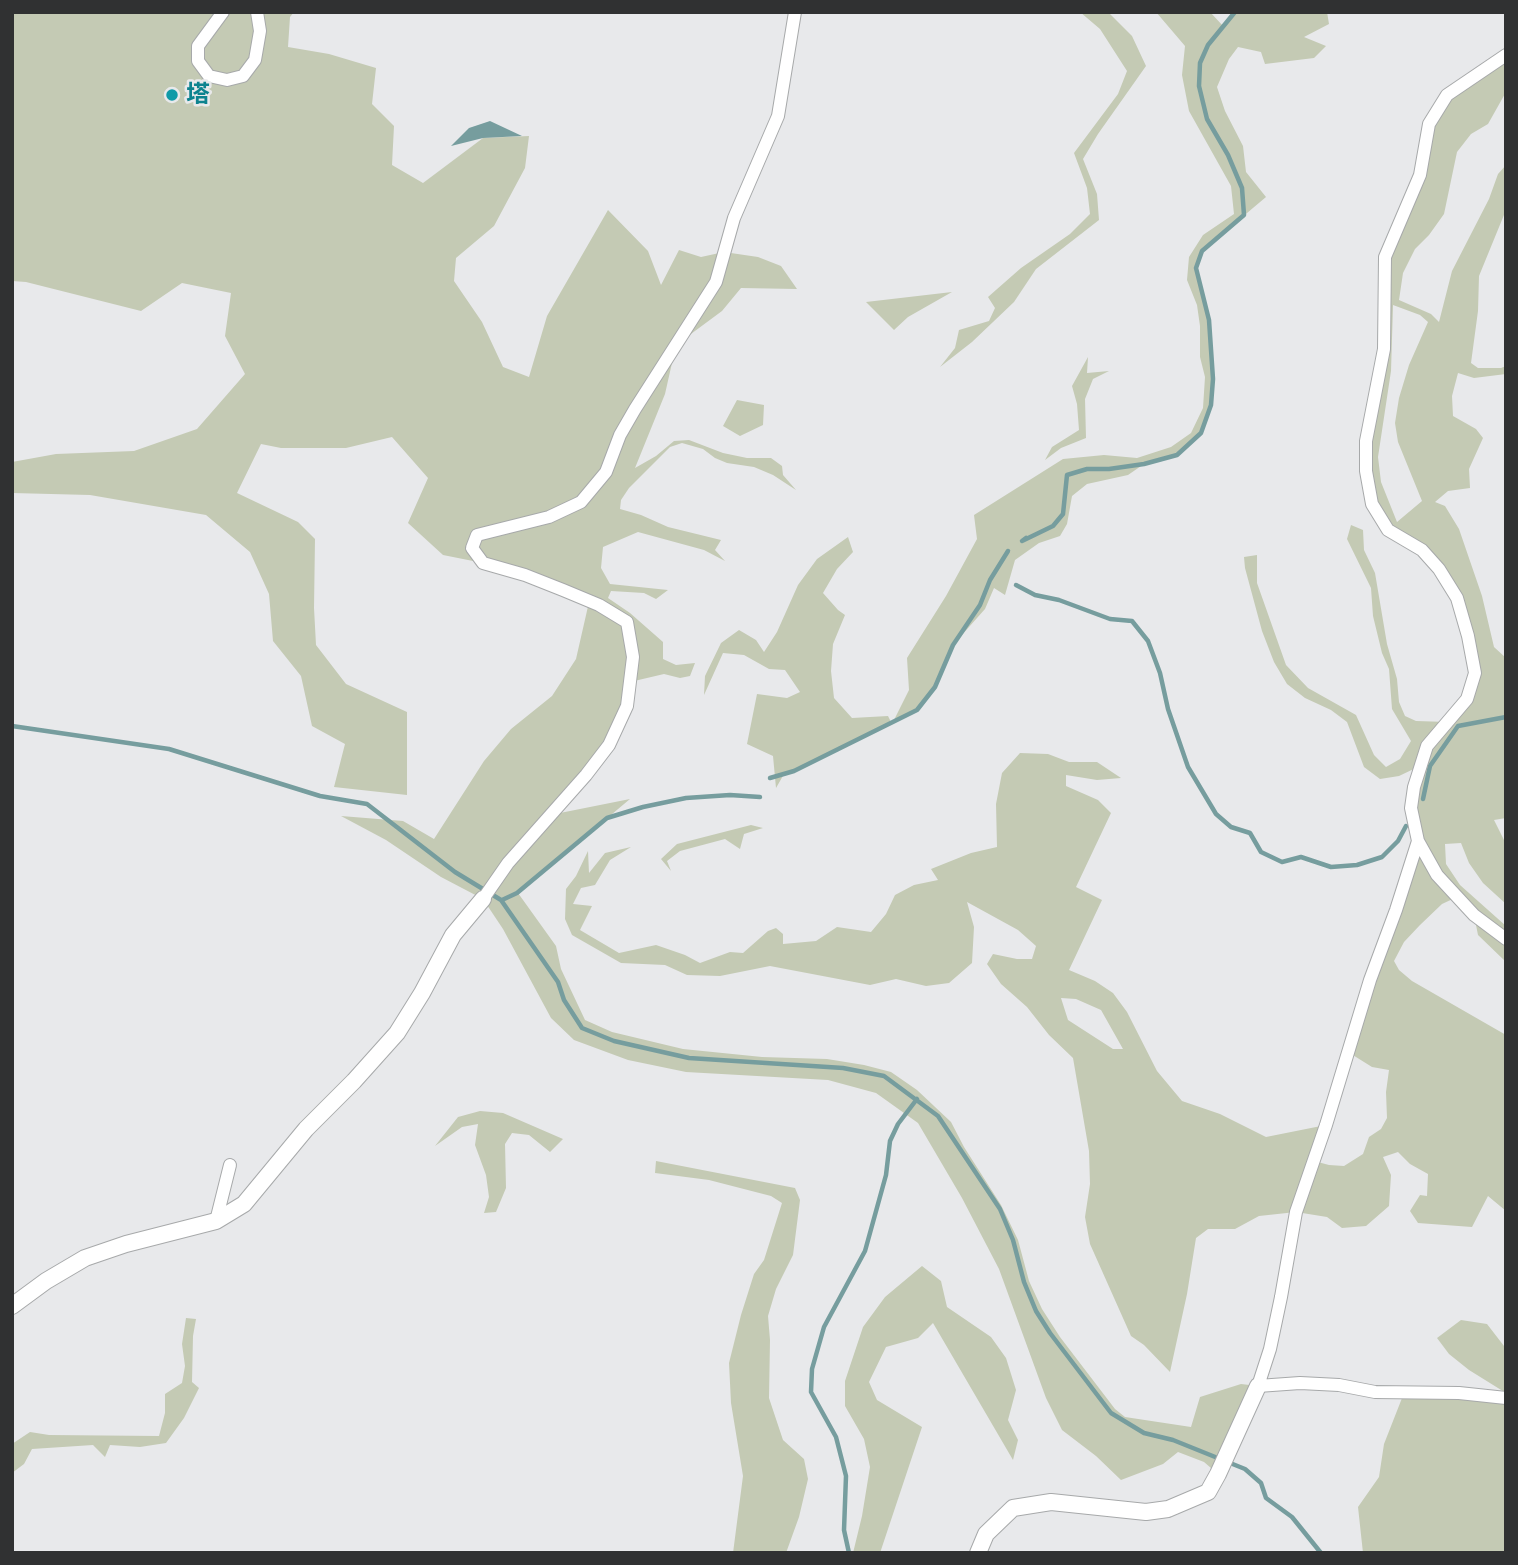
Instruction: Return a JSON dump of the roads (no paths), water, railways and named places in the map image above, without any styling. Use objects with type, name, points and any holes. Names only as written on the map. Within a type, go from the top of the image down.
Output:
[{"type":"street","points":[[223,12],[198,46],[198,61],[209,76],[227,80],[243,76],[255,60],[260,31],[257,12]]},
{"type":"street","points":[[12,1306],[46,1281],[85,1258],[126,1244],[216,1221],[244,1204],[306,1129],[355,1081],[397,1034],[453,935],[484,898],[508,863],[609,746],[627,706],[633,657],[627,622],[599,605],[483,562],[472,548],[477,534],[549,517],[581,502],[606,472],[620,435],[635,409],[716,282],[734,218],[778,116],[795,12]]},
{"type":"street","points":[[1506,55],[1447,96],[1429,124],[1420,176],[1385,257],[1384,349],[1366,441],[1366,471],[1372,504],[1388,530],[1422,550],[1439,569],[1457,598],[1475,673],[1467,699],[1427,746],[1414,787],[1411,808],[1418,841],[1437,875],[1475,915],[1506,939]]},
{"type":"street","points":[[978,1553],[986,1534],[1013,1507],[1051,1502],[1146,1512],[1168,1509],[1208,1492],[1258,1385],[1276,1323],[1296,1212],[1326,1125],[1370,980],[1418,841]]},
{"type":"street","points":[[216,1221],[230,1165]]},
{"type":"street","points":[[1258,1385],[1300,1382],[1339,1385],[1375,1392],[1459,1393],[1506,1398]]},
{"type":"water","points":[[490,121],[522,136],[483,138],[451,146],[469,128]]},
{"type":"waterway","points":[[1026,538],[1022,541],[1053,526],[1063,514],[1067,475],[1087,469],[1144,464],[1177,455],[1201,433],[1211,405],[1213,379],[1209,320],[1196,268],[1202,251],[1244,215],[1242,188],[1228,155],[1207,119],[1199,86],[1200,63],[1208,45],[1235,12]]},
{"type":"waterway","points":[[770,778],[794,771],[917,710],[935,687],[953,645],[980,605],[990,580],[1008,551]]},
{"type":"waterway","points":[[1016,585],[1035,595],[1059,600],[1110,619],[1132,621],[1148,641],[1188,767],[1216,814],[1231,827],[1250,833],[1261,852],[1282,862],[1301,857],[1331,867],[1357,865],[1382,857],[1398,841],[1406,826]]},
{"type":"waterway","points":[[1423,799],[1430,766],[1458,726],[1506,717]]},
{"type":"waterway","points":[[12,726],[169,749],[320,796],[367,804],[455,872],[501,900],[558,982],[564,1000],[582,1028],[614,1041],[689,1058],[843,1068],[884,1076],[938,1116],[1000,1209],[1036,1311],[1111,1413],[1144,1433],[1173,1440],[1245,1469],[1261,1483],[1266,1498],[1292,1517],[1321,1553]]},
{"type":"waterway","points":[[502,900],[517,893],[607,818],[686,798],[730,795],[760,797]]},
{"type":"waterway","points":[[849,1553],[844,1530],[846,1476],[836,1437],[811,1392],[812,1369],[824,1327],[865,1251],[886,1175],[890,1141],[898,1124],[917,1099]]},
{"type":"place","name":"塔","points":[[172,95]]}]
